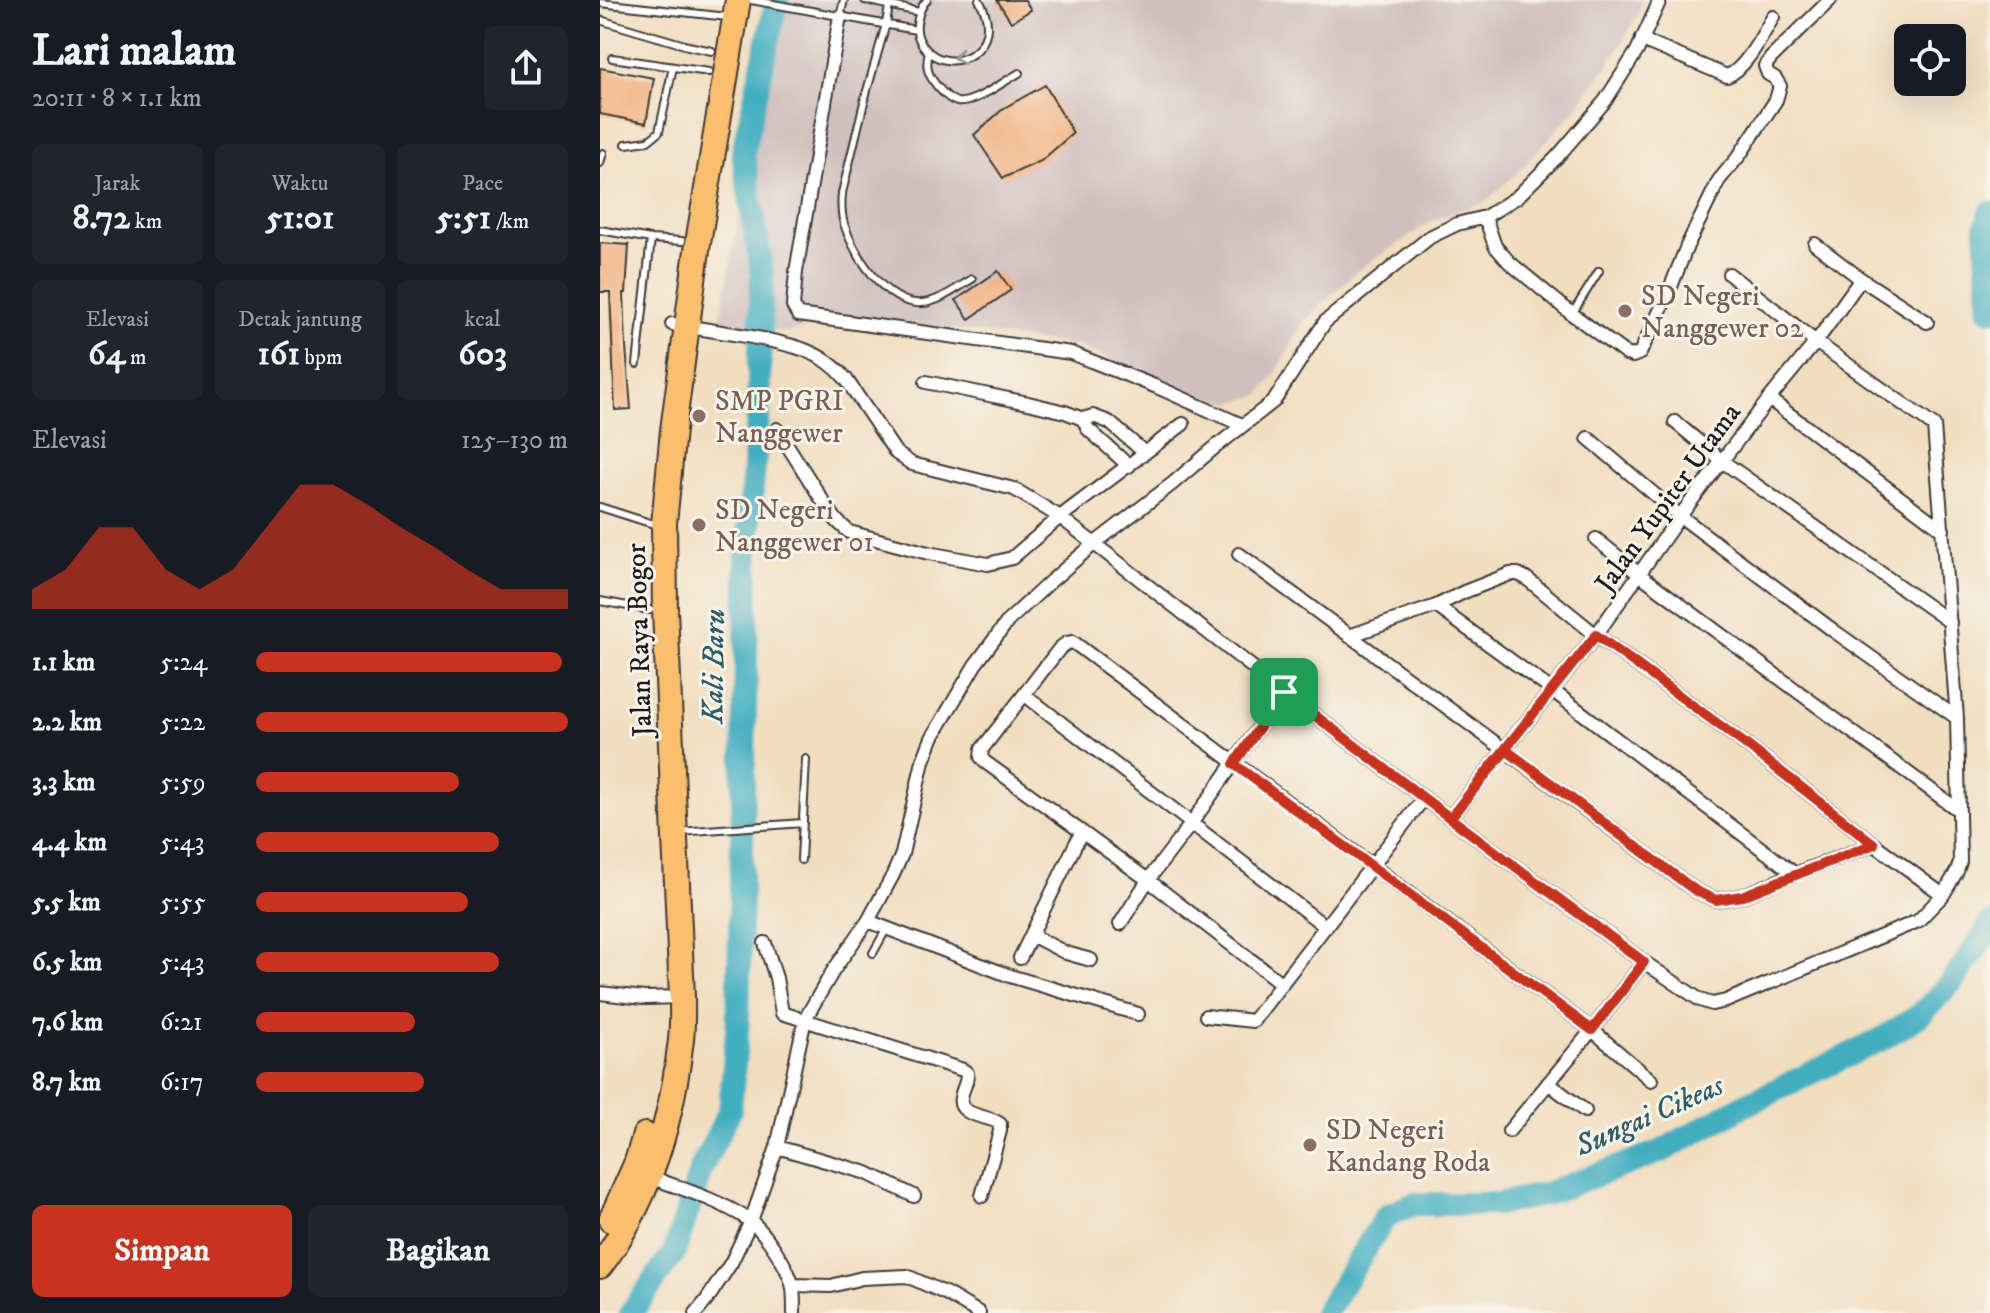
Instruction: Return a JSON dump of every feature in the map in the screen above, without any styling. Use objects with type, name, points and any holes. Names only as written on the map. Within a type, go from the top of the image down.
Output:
[{"type":"highway","name":"Jalan Raya Bogor","points":[[689,327],[682,241],[710,62],[728,9]]},
{"type":"highway","name":"Jalan Raya Bogor","points":[[600,1266],[614,1247],[650,1177],[670,1103],[681,1045],[675,998],[650,610],[657,523],[658,427],[689,327],[728,9]]},
{"type":"highway","name":"Jalan Raya Bogor","points":[[600,1239],[620,1203],[637,1162],[655,1101],[675,998],[665,610],[657,523]]},
{"type":"street","points":[[696,1313],[731,1263],[751,1221],[777,1147],[805,1019],[833,971],[868,921],[893,875],[902,854],[923,761],[932,738],[975,665],[1008,621],[1095,543],[1274,401],[1325,322],[1430,237],[1457,224],[1485,217],[1517,197],[1558,156],[1605,101],[1626,70],[1660,0]]},
{"type":"street","points":[[1485,217],[1495,246],[1509,262],[1626,354],[1633,356],[1640,353],[1719,180],[1776,100],[1780,86],[1765,66],[1830,0]]},
{"type":"street","points":[[836,15],[796,272],[793,306],[798,315],[1071,353],[1242,425]]},
{"type":"street","points":[[1642,38],[1727,76],[1736,73],[1773,17]]},
{"type":"street","points":[[1815,244],[1861,279],[1927,322]]},
{"type":"street","points":[[689,327],[792,344],[827,361],[839,370],[896,453],[912,464],[1014,489],[1060,517],[1450,818],[1644,962],[1700,1000],[1712,1004],[1767,985],[1918,921],[1943,895],[1960,862],[1957,718],[1934,426],[1816,342],[1729,274]]},
{"type":"street","name":"Jalan Yupiter Utama","points":[[1450,818],[1596,635],[1680,516],[1816,342],[1861,279]]},
{"type":"street","points":[[926,382],[1028,403],[1083,419],[1093,416],[1109,422],[1145,453]]},
{"type":"street","points":[[1769,399],[1943,530]]},
{"type":"street","points":[[1083,419],[1088,429],[1129,466]]},
{"type":"street","points":[[1675,422],[1722,461],[1950,622]]},
{"type":"street","points":[[777,429],[826,506],[849,532],[928,553],[988,564],[1012,558],[1060,517],[1183,424]]},
{"type":"street","points":[[1588,438],[1680,516],[1957,718]]},
{"type":"street","points":[[1596,539],[1958,810]]},
{"type":"street","points":[[1239,554],[1696,891],[1716,900],[1742,896],[1874,844]]},
{"type":"street","points":[[1349,636],[1436,606],[1510,574],[1518,574],[1943,895]]},
{"type":"street","points":[[1436,606],[1795,874]]},
{"type":"street","points":[[1282,984],[981,757],[982,749],[1060,648],[1073,642],[1592,1030],[1651,1080]]},
{"type":"street","points":[[1120,924],[1148,880],[1284,692]]},
{"type":"street","points":[[1025,695],[1326,927]]},
{"type":"street","points":[[1206,1016],[1253,1021],[1424,798]]},
{"type":"street","points":[[1020,958],[1081,833]]},
{"type":"street","points":[[868,921],[1027,982],[1138,1014]]},
{"type":"street","points":[[1033,936],[1066,953],[1091,960]]},
{"type":"street","points":[[765,943],[776,978],[781,1012],[967,1073],[961,1105],[967,1112],[1000,1124],[982,1196]]},
{"type":"street","points":[[1509,1131],[1644,962]]},
{"type":"street","points":[[600,993],[675,998]]},
{"type":"street","points":[[1548,1083],[1585,1111]]},
{"type":"street","points":[[777,1147],[867,1173],[914,1196]]},
{"type":"street","points":[[650,1177],[699,1194],[751,1221],[776,1253],[793,1285],[794,1313]]},
{"type":"street","points":[[793,1285],[831,1286],[862,1278],[907,1276],[979,1313]]},
{"type":"lane","points":[[751,0],[916,30]]},
{"type":"lane","points":[[836,15],[844,0]]},
{"type":"lane","points":[[865,0],[890,3],[919,12]]},
{"type":"lane","points":[[927,0],[919,12],[916,30],[929,52],[943,60],[958,60],[973,54],[984,43],[988,28],[987,13],[979,0]]},
{"type":"lane","points":[[600,3],[728,9]]},
{"type":"lane","points":[[890,3],[842,193],[843,222],[857,253],[870,271],[900,299],[924,303],[972,279]]},
{"type":"lane","points":[[600,20],[710,62]]},
{"type":"lane","points":[[929,52],[926,63],[928,73],[942,92],[958,102],[968,101],[1019,73]]},
{"type":"lane","points":[[612,58],[673,67],[710,62]]},
{"type":"lane","points":[[626,144],[648,141],[659,132],[673,67]]},
{"type":"lane","points":[[600,163],[603,153]]},
{"type":"lane","points":[[600,230],[682,241]]},
{"type":"lane","points":[[637,364],[651,239]]},
{"type":"lane","points":[[1572,314],[1599,271]]},
{"type":"lane","points":[[600,507],[657,523]]},
{"type":"lane","points":[[600,601],[650,610]]},
{"type":"lane","points":[[801,860],[806,759]]},
{"type":"lane","points":[[672,833],[803,823]]},
{"type":"lane","points":[[873,953],[887,928]]},
{"type":"shaded area","points":[[778,0],[1643,0],[1616,54],[1573,112],[1515,175],[1485,202],[1434,220],[1358,270],[1305,320],[1260,395],[1231,403],[1194,394],[1078,346],[873,319],[826,323],[784,333],[720,320]]},
{"type":"building","points":[[997,0],[1025,0],[1031,10],[1011,22]]},
{"type":"building","points":[[600,68],[654,78],[646,123],[600,114]]},
{"type":"building","points":[[1045,85],[1073,133],[1041,161],[1003,178],[974,135],[1004,108]]},
{"type":"building","points":[[600,243],[629,245],[624,293],[631,409],[615,410],[610,292],[600,292]]},
{"type":"building","points":[[998,271],[1011,290],[969,319],[956,300]]},
{"type":"waterway","name":"Kali Baru","points":[[631,1313],[674,1253],[701,1169],[730,1110],[738,1020],[747,553],[758,417],[762,273],[743,152],[777,0]]},
{"type":"waterway","name":"Sungai Cikeas","points":[[1990,213],[1986,228],[1990,310]]},
{"type":"waterway","name":"Sungai Cikeas","points":[[1325,1313],[1386,1216],[1414,1204],[1498,1204],[1545,1194],[1662,1151],[1739,1108],[1880,1040],[1920,1015],[1951,983],[1990,924]]},
{"type":"place","name":"SD Negeri Nanggewer 02","points":[[1625,311]]},
{"type":"place","name":"SMP PGRI Nanggewer","points":[[699,416]]},
{"type":"place","name":"SD Negeri Nanggewer 01","points":[[699,525]]},
{"type":"place","name":"SD Negeri Kandang Roda","points":[[1310,1145]]},
{"type":"route","points":[[1284,692],[1234,764],[1592,1030],[1644,962],[1450,818],[1596,635],[1744,743],[1874,844],[1742,896],[1716,900],[1696,891],[1506,750],[1450,818],[1284,692]]}]
